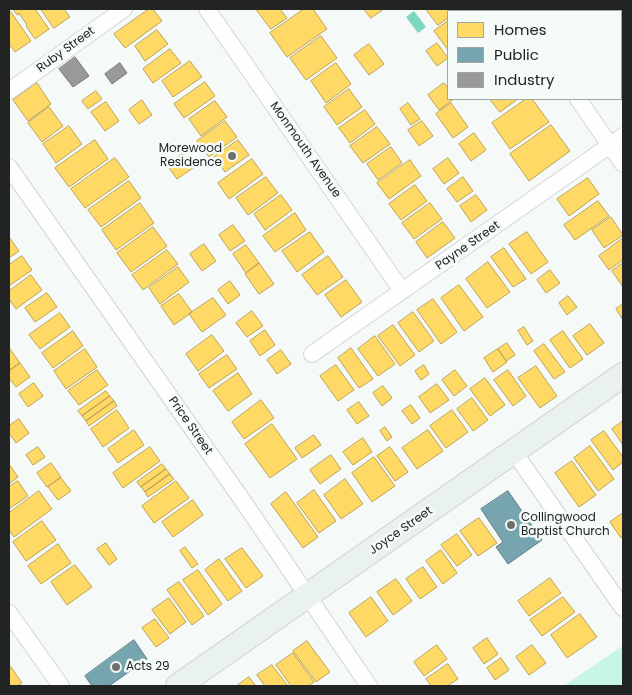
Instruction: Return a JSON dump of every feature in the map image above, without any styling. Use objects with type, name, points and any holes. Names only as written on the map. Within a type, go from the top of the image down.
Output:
[{"type":"main road","name":"Joyce Street","points":[[178,686],[623,375]]},
{"type":"street","name":"Ruby Street","points":[[9,91],[124,9]]},
{"type":"street","name":"Monmouth Avenue","points":[[207,9],[402,291]]},
{"type":"street","points":[[579,100],[617,141],[623,164]]},
{"type":"street","name":"Payne Street","points":[[312,354],[617,141]]},
{"type":"street","name":"Price Street","points":[[9,167],[245,504],[369,686]]},
{"type":"street","points":[[514,452],[623,608]]},
{"type":"street","points":[[9,613],[61,686]]},
{"type":"shaded area","points":[[414,11],[426,27],[418,33],[406,17]]},
{"type":"shaded area","points":[[622,646],[623,686],[564,686]]},
{"type":"building: Homes","points":[[13,9],[35,9],[49,29],[35,39],[19,13],[18,15]]},
{"type":"building: Homes","points":[[41,9],[64,9],[70,17],[54,28]]},
{"type":"building: Homes","points":[[149,9],[153,9],[162,21],[125,48],[114,34]]},
{"type":"building: Homes","points":[[256,9],[280,9],[287,18],[271,29]]},
{"type":"building: Homes","points":[[304,9],[313,9],[327,29],[287,57],[270,33]]},
{"type":"building: Homes","points":[[364,9],[384,9],[371,18]]},
{"type":"building: Homes","points":[[426,9],[461,9],[447,10],[447,19],[438,25]]},
{"type":"building: Homes","points":[[566,9],[606,10],[567,10]]},
{"type":"building: Homes","points":[[11,12],[31,41],[15,52],[9,44],[9,14]]},
{"type":"building: Homes","points":[[447,22],[447,49],[434,31]]},
{"type":"building: Homes","points":[[157,30],[168,44],[145,61],[135,46]]},
{"type":"building: Homes","points":[[321,36],[337,58],[306,80],[290,58]]},
{"type":"building: Homes","points":[[623,42],[622,70],[622,43]]},
{"type":"building: Homes","points":[[437,43],[447,59],[437,66],[426,51]]},
{"type":"building: Homes","points":[[369,44],[384,64],[369,75],[354,55]]},
{"type":"building: Homes","points":[[170,49],[181,63],[153,83],[143,69]]},
{"type":"building: Homes","points":[[190,61],[202,77],[173,97],[162,81]]},
{"type":"building: Homes","points":[[336,63],[351,84],[326,103],[311,81]]},
{"type":"building: Homes","points":[[205,82],[215,96],[184,118],[174,104]]},
{"type":"building: Homes","points":[[37,83],[51,104],[28,121],[13,100]]},
{"type":"building: Homes","points":[[444,83],[447,87],[447,100],[453,100],[439,110],[428,95]]},
{"type":"building: Homes","points":[[349,89],[362,107],[337,125],[324,107]]},
{"type":"building: Homes","points":[[96,91],[102,99],[88,109],[82,101]]},
{"type":"building: Homes","points":[[142,100],[152,115],[139,124],[129,110]]},
{"type":"building: Homes","points":[[491,100],[517,100],[500,112]]},
{"type":"building: Homes","points":[[525,100],[533,100],[549,122],[510,149],[492,123]]},
{"type":"building: Homes","points":[[215,101],[227,117],[201,136],[189,119]]},
{"type":"building: Homes","points":[[106,102],[119,121],[105,131],[91,112]]},
{"type":"building: Homes","points":[[408,103],[420,119],[411,125],[400,109]]},
{"type":"building: Homes","points":[[451,103],[468,127],[453,138],[436,114]]},
{"type":"building: Homes","points":[[49,107],[63,126],[42,142],[28,123]]},
{"type":"building: Homes","points":[[365,110],[375,124],[350,143],[339,128]]},
{"type":"building: Homes","points":[[225,121],[237,137],[209,157],[197,141]]},
{"type":"building: Homes","points":[[422,121],[433,136],[419,146],[408,130]]},
{"type":"building: Homes","points":[[551,125],[570,151],[529,181],[510,154]]},
{"type":"building: Homes","points":[[69,126],[82,144],[56,163],[43,144]]},
{"type":"building: Homes","points":[[377,127],[390,144],[363,163],[350,146]]},
{"type":"building: Homes","points":[[474,133],[486,150],[471,161],[459,144]]},
{"type":"building: Homes","points":[[95,140],[108,159],[69,187],[55,168]]},
{"type":"building: Homes","name":"Morewood Residence","points":[[238,140],[249,155],[225,172],[214,157]]},
{"type":"building: Homes","points":[[391,147],[402,163],[378,180],[367,164]]},
{"type":"building: Homes","points":[[183,154],[193,168],[177,179],[167,165]]},
{"type":"building: Homes","points":[[115,158],[129,177],[85,208],[71,189]]},
{"type":"building: Homes","points":[[448,158],[459,173],[444,184],[433,169]]},
{"type":"building: Homes","points":[[252,159],[263,174],[229,199],[218,183]]},
{"type":"building: Homes","points":[[410,160],[421,176],[389,199],[377,183]]},
{"type":"building: Homes","points":[[266,177],[278,193],[248,215],[236,198]]},
{"type":"building: Homes","points":[[463,177],[473,191],[457,202],[447,189]]},
{"type":"building: Homes","points":[[588,178],[599,194],[569,216],[557,199]]},
{"type":"building: Homes","points":[[129,181],[141,198],[101,227],[88,210]]},
{"type":"building: Homes","points":[[415,185],[427,201],[401,220],[389,204]]},
{"type":"building: Homes","points":[[281,195],[292,210],[265,230],[254,214]]},
{"type":"building: Homes","points":[[476,195],[487,210],[471,222],[460,206]]},
{"type":"building: Homes","points":[[598,201],[609,216],[575,240],[564,225]]},
{"type":"building: Homes","points":[[140,203],[154,223],[116,250],[102,230]]},
{"type":"building: Homes","points":[[430,203],[442,219],[414,239],[402,223]]},
{"type":"building: Homes","points":[[295,213],[306,230],[275,252],[263,236]]},
{"type":"building: Homes","points":[[611,217],[623,235],[604,248],[592,230]]},
{"type":"building: Homes","points":[[443,222],[455,238],[427,258],[416,242]]},
{"type":"building: Homes","points":[[233,225],[245,241],[230,251],[219,235]]},
{"type":"building: Homes","points":[[153,227],[167,246],[131,272],[117,253]]},
{"type":"building: Homes","points":[[310,232],[324,252],[297,272],[282,251]]},
{"type":"building: Homes","points":[[527,232],[548,262],[531,274],[509,244]]},
{"type":"building: Homes","points":[[9,237],[19,251],[9,258]]},
{"type":"building: Homes","points":[[623,238],[623,260],[609,270],[599,256]]},
{"type":"building: Homes","points":[[204,244],[216,261],[202,271],[190,254]]},
{"type":"building: Homes","points":[[246,245],[259,263],[246,273],[233,254]]},
{"type":"building: Homes","points":[[504,248],[526,279],[513,287],[491,257]]},
{"type":"building: Homes","points":[[167,250],[178,264],[143,290],[132,275]]},
{"type":"building: Homes","points":[[22,256],[32,270],[9,286],[9,265]]},
{"type":"building: Homes","points":[[328,256],[343,277],[317,295],[302,275]]},
{"type":"building: Homes","points":[[488,262],[510,292],[487,308],[466,279]]},
{"type":"building: Homes","points":[[259,263],[274,284],[259,294],[245,274]]},
{"type":"building: Homes","points":[[623,263],[623,287],[612,271]]},
{"type":"building: Homes","points":[[178,267],[189,282],[160,304],[149,288]]},
{"type":"building: Homes","points":[[550,270],[560,283],[546,293],[537,280]]},
{"type":"building: Homes","points":[[31,275],[42,290],[16,309],[9,299],[9,291]]},
{"type":"building: Homes","points":[[346,280],[362,302],[341,317],[325,295]]},
{"type":"building: Homes","points":[[230,281],[240,295],[228,304],[218,290]]},
{"type":"building: Homes","points":[[459,285],[483,317],[464,331],[441,298]]},
{"type":"building: Homes","points":[[47,293],[57,307],[35,322],[25,308]]},
{"type":"building: Homes","points":[[179,294],[192,312],[174,325],[161,306]]},
{"type":"building: Homes","points":[[568,296],[577,307],[567,315],[559,303]]},
{"type":"building: Homes","points":[[213,298],[226,315],[202,332],[189,314]]},
{"type":"building: Homes","points":[[433,299],[457,332],[441,344],[417,310]]},
{"type":"building: Homes","points":[[623,304],[623,320],[616,309]]},
{"type":"building: Homes","points":[[252,311],[263,326],[247,337],[236,323]]},
{"type":"building: Homes","points":[[413,312],[434,341],[419,352],[398,323]]},
{"type":"building: Homes","points":[[60,313],[70,327],[40,349],[29,335]]},
{"type":"building: Homes","points":[[590,324],[604,343],[587,355],[573,336]]},
{"type":"building: Homes","points":[[393,325],[415,355],[400,366],[378,336]]},
{"type":"building: Homes","points":[[524,327],[533,341],[527,345],[518,331]]},
{"type":"building: Homes","points":[[265,330],[275,345],[260,356],[250,341]]},
{"type":"building: Homes","points":[[73,331],[83,346],[53,368],[42,353]]},
{"type":"building: Homes","points":[[563,331],[583,359],[570,368],[550,340]]},
{"type":"building: Homes","points":[[212,335],[224,351],[198,371],[186,354]]},
{"type":"building: Homes","points":[[375,336],[395,364],[378,376],[358,349]]},
{"type":"building: Homes","points":[[507,343],[515,355],[506,361],[498,349]]},
{"type":"building: Homes","points":[[544,344],[565,372],[554,379],[534,351]]},
{"type":"building: Homes","points":[[351,348],[373,379],[359,388],[338,358]]},
{"type":"building: Homes","points":[[9,349],[20,363],[9,371]]},
{"type":"building: Homes","points":[[85,349],[97,367],[66,389],[54,371]]},
{"type":"building: Homes","points":[[498,349],[507,362],[493,372],[484,358]]},
{"type":"building: Homes","points":[[281,350],[291,364],[277,374],[267,360]]},
{"type":"building: Homes","points":[[227,355],[237,369],[209,388],[199,374]]},
{"type":"building: Homes","points":[[20,363],[30,377],[16,387],[9,378],[9,371]]},
{"type":"building: Homes","points":[[336,365],[354,390],[338,401],[320,376]]},
{"type":"building: Homes","points":[[424,365],[429,374],[421,380],[415,371]]},
{"type":"building: Homes","points":[[536,366],[557,396],[540,408],[518,378]]},
{"type":"building: Homes","points":[[97,370],[108,385],[79,405],[68,391]]},
{"type":"building: Homes","points":[[455,370],[467,386],[454,396],[442,380]]},
{"type":"building: Homes","points":[[508,370],[526,396],[513,406],[494,380]]},
{"type":"building: Homes","points":[[238,373],[252,394],[228,411],[213,391]]},
{"type":"building: Homes","points":[[485,378],[505,405],[490,416],[470,389]]},
{"type":"building: Homes","points":[[34,383],[43,396],[28,407],[19,394]]},
{"type":"building: Homes","points":[[437,384],[449,400],[430,413],[419,397]]},
{"type":"building: Homes","points":[[383,386],[392,398],[382,406],[373,393]]},
{"type":"building: Homes","points":[[106,391],[110,396],[82,416],[78,411]]},
{"type":"building: Homes","points":[[110,396],[114,401],[86,421],[82,416]]},
{"type":"building: Homes","points":[[472,398],[488,420],[473,431],[457,409]]},
{"type":"building: Homes","points":[[261,400],[274,418],[244,439],[232,422]]},
{"type":"building: Homes","points":[[114,401],[117,406],[89,426],[86,421]]},
{"type":"building: Homes","points":[[359,402],[369,416],[357,424],[347,410]]},
{"type":"building: Homes","points":[[411,405],[420,418],[412,424],[402,411]]},
{"type":"building: Homes","points":[[117,410],[129,428],[103,447],[91,429]]},
{"type":"building: Homes","points":[[452,410],[468,432],[446,448],[430,426]]},
{"type":"building: Homes","points":[[19,419],[29,433],[16,443],[9,433],[9,426]]},
{"type":"building: Homes","points":[[623,421],[623,445],[612,429]]},
{"type":"building: Homes","points":[[272,424],[297,459],[270,478],[245,444]]},
{"type":"building: Homes","points":[[385,427],[392,437],[387,441],[380,431]]},
{"type":"building: Homes","points":[[134,430],[144,445],[118,463],[108,449]]},
{"type":"building: Homes","points":[[428,430],[443,451],[417,469],[402,448]]},
{"type":"building: Homes","points":[[604,431],[623,457],[623,462],[613,470],[591,440]]},
{"type":"building: Homes","points":[[314,435],[321,445],[302,458],[295,448]]},
{"type":"building: Homes","points":[[363,438],[372,452],[353,465],[343,452]]},
{"type":"building: Homes","points":[[590,446],[614,479],[598,491],[574,458]]},
{"type":"building: Homes","points":[[38,447],[45,457],[33,465],[26,455]]},
{"type":"building: Homes","points":[[150,447],[160,461],[123,488],[113,473]]},
{"type":"building: Homes","points":[[390,447],[408,472],[395,481],[377,456]]},
{"type":"building: Homes","points":[[331,455],[341,469],[320,484],[310,470]]},
{"type":"building: Homes","points":[[374,457],[395,486],[372,502],[352,473]]},
{"type":"building: Homes","points":[[572,461],[596,495],[579,507],[555,473]]},
{"type":"building: Homes","points":[[51,463],[61,477],[47,487],[37,473]]},
{"type":"building: Homes","points":[[9,464],[18,477],[9,484]]},
{"type":"building: Homes","points":[[162,464],[166,469],[141,487],[137,482]]},
{"type":"building: Homes","points":[[166,469],[170,474],[145,492],[141,487]]},
{"type":"building: Homes","points":[[170,474],[174,479],[148,497],[145,492]]},
{"type":"building: Homes","points":[[61,478],[71,491],[58,500],[48,487]]},
{"type":"building: Homes","points":[[345,479],[363,504],[341,519],[324,495]]},
{"type":"building: Homes","points":[[18,481],[28,496],[9,509],[9,487]]},
{"type":"building: Homes","points":[[176,481],[189,498],[154,523],[142,506]]},
{"type":"building: Homes","points":[[314,490],[336,521],[319,533],[297,503]]},
{"type":"building: Homes","points":[[39,491],[52,509],[14,537],[9,530],[9,513]]},
{"type":"building: Homes","points":[[286,492],[318,537],[303,548],[271,504]]},
{"type":"building: Homes","points":[[193,500],[203,515],[173,537],[162,522]]},
{"type":"building: Homes","points":[[623,513],[623,537],[621,538],[610,522]]},
{"type":"building: Homes","points":[[479,518],[497,543],[478,556],[460,531]]},
{"type":"building: Homes","points":[[42,521],[56,540],[26,561],[13,542]]},
{"type":"building: Homes","points":[[457,534],[472,555],[457,566],[441,545]]},
{"type":"building: Homes","points":[[106,543],[117,559],[109,565],[97,549]]},
{"type":"building: Homes","points":[[58,544],[71,563],[41,584],[28,566]]},
{"type":"building: Homes","points":[[185,547],[198,564],[192,568],[180,551]]},
{"type":"building: Homes","points":[[242,548],[263,576],[246,588],[225,559]]},
{"type":"building: Homes","points":[[441,550],[457,573],[443,584],[426,561]]},
{"type":"building: Homes","points":[[219,559],[242,591],[228,601],[205,570]]},
{"type":"building: Homes","points":[[75,565],[92,587],[67,605],[51,582]]},
{"type":"building: Homes","points":[[423,567],[437,587],[420,599],[406,579]]},
{"type":"building: Homes","points":[[198,570],[222,604],[208,615],[183,580]]},
{"type":"building: Homes","points":[[550,578],[561,593],[529,616],[518,601]]},
{"type":"building: Homes","points":[[396,579],[412,601],[393,615],[377,592]]},
{"type":"building: Homes","points":[[179,582],[204,616],[192,625],[167,590]]},
{"type":"building: Homes","points":[[371,597],[388,621],[366,637],[349,613]]},
{"type":"building: Homes","points":[[563,597],[575,612],[542,636],[530,620]]},
{"type":"building: Homes","points":[[169,598],[186,622],[170,634],[152,610]]},
{"type":"building: Homes","points":[[580,614],[597,637],[567,658],[551,635]]},
{"type":"building: Homes","points":[[155,619],[169,638],[156,647],[142,628]]},
{"type":"building: Homes","points":[[487,638],[498,654],[484,664],[473,648]]},
{"type":"building: Homes","points":[[307,641],[330,672],[316,682],[293,651]]},
{"type":"building: Homes","points":[[437,645],[447,659],[424,676],[414,662]]},
{"type":"building: Homes","points":[[532,645],[546,663],[529,675],[516,657]]},
{"type":"building: Homes","points":[[293,653],[314,682],[308,686],[291,686],[276,665]]},
{"type":"building: Homes","points":[[501,658],[509,670],[495,680],[487,668]]},
{"type":"building: Homes","points":[[448,664],[458,679],[447,686],[431,686],[426,679]]},
{"type":"building: Homes","points":[[272,665],[288,686],[265,686],[257,675]]},
{"type":"building: Homes","points":[[11,667],[22,683],[17,686],[9,686],[9,669]]},
{"type":"building: Homes","points":[[249,677],[256,686],[238,685]]},
{"type":"building: Public","name":"Collingwood Baptist Church","points":[[508,491],[542,540],[508,564],[496,547],[503,542],[481,509]]},
{"type":"building: Public","name":"Acts 29","points":[[134,640],[147,659],[109,686],[92,686],[85,676]]},
{"type":"building: Industry","points":[[75,57],[89,76],[73,87],[59,69]]},
{"type":"building: Industry","points":[[120,63],[127,73],[112,84],[105,74]]},
{"type":"place","name":"Morewood Residence","points":[[232,156]]},
{"type":"place","name":"Collingwood Baptist Church","points":[[511,525]]},
{"type":"place","name":"Acts 29","points":[[116,667]]}]
